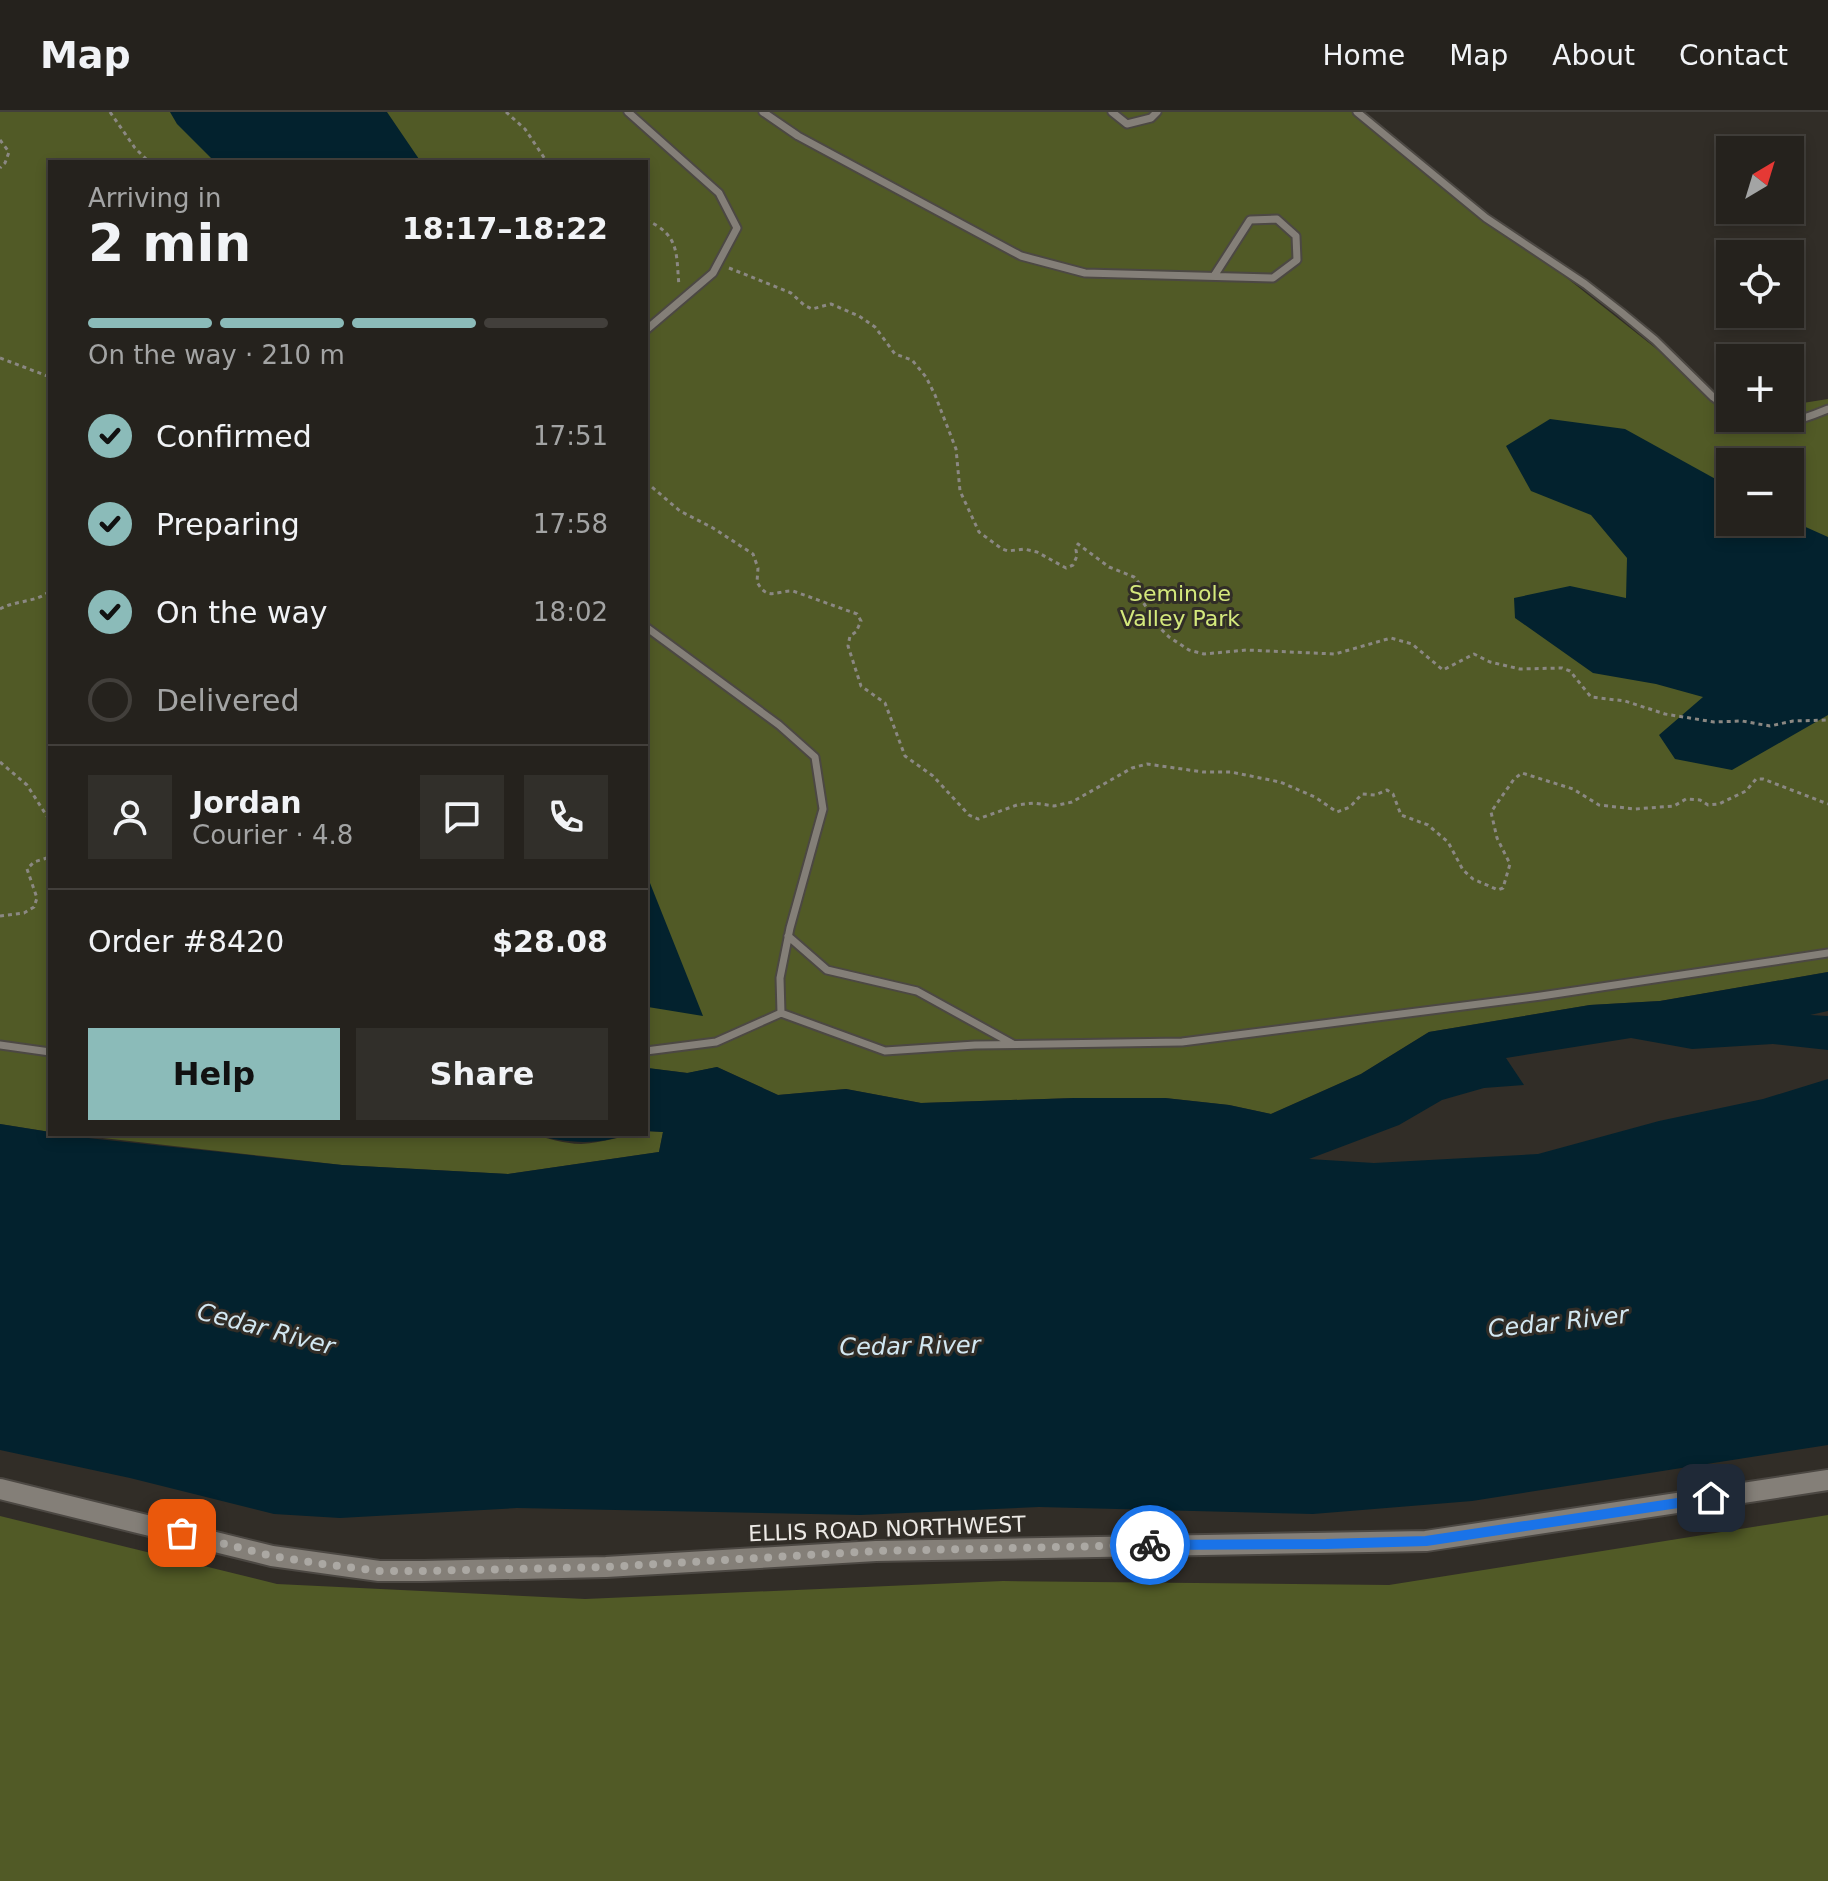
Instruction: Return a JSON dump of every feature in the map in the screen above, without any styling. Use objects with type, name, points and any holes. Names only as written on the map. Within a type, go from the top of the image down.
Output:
[{"type":"street","name":"ELLIS ROAD NORTHWEST","points":[[0,1489],[272,1556],[379,1571],[423,1571],[606,1567],[907,1550],[1426,1541],[1828,1480]]},
{"type":"lane","points":[[628,112],[719,193],[737,228],[713,273],[648,328]]},
{"type":"lane","points":[[763,112],[798,136],[1021,256],[1085,273],[1273,278],[1297,260],[1296,236],[1277,219],[1250,220],[1214,276]]},
{"type":"lane","points":[[1112,112],[1127,124],[1151,118],[1157,112]]},
{"type":"lane","points":[[1357,112],[1486,218],[1585,284],[1621,312],[1716,399]]},
{"type":"lane","points":[[1804,418],[1828,409]]},
{"type":"lane","points":[[648,628],[779,725],[815,757],[823,809],[788,936],[780,978],[781,1013]]},
{"type":"lane","points":[[788,936],[827,970],[917,991],[1014,1045]]},
{"type":"lane","points":[[648,1051],[716,1042],[781,1013],[885,1051],[1182,1042],[1541,996],[1828,953]]},
{"type":"lane","points":[[0,1045],[48,1052]]},
{"type":"path","points":[[110,112],[147,160]]},
{"type":"path","points":[[506,112],[525,129],[546,160]]},
{"type":"path","points":[[0,140],[9,152],[0,168]]},
{"type":"path","points":[[648,221],[669,234],[675,250],[680,302]]},
{"type":"path","points":[[719,262],[791,293],[812,309],[831,304],[875,327],[895,354],[912,360],[926,377],[956,449],[960,491],[979,532],[1008,551],[1024,549],[1037,552],[1066,568],[1073,565],[1078,544],[1084,547],[1109,567],[1134,577],[1151,617],[1169,637],[1189,650],[1204,654],[1246,650],[1335,654],[1391,638],[1412,644],[1443,670],[1474,654],[1490,662],[1520,669],[1562,668],[1574,674],[1586,695],[1625,701],[1673,716],[1706,722],[1751,722],[1770,726],[1793,721],[1828,720]]},
{"type":"path","points":[[0,358],[48,376]]},
{"type":"path","points":[[648,484],[680,511],[753,554],[758,568],[757,582],[769,593],[779,595],[793,591],[857,614],[861,621],[850,636],[848,646],[849,657],[861,686],[885,703],[905,756],[933,776],[969,815],[978,819],[1017,805],[1034,803],[1054,806],[1072,802],[1132,768],[1147,764],[1203,772],[1231,772],[1280,782],[1315,797],[1337,812],[1350,807],[1362,794],[1375,795],[1387,790],[1393,794],[1401,815],[1428,825],[1448,842],[1463,870],[1473,879],[1498,890],[1503,888],[1510,864],[1497,838],[1491,812],[1514,779],[1522,773],[1573,789],[1599,805],[1625,809],[1674,806],[1686,799],[1700,800],[1708,805],[1719,804],[1746,791],[1756,779],[1828,804]]},
{"type":"path","points":[[0,609],[48,592]]},
{"type":"path","points":[[0,762],[27,785],[48,818]]},
{"type":"path","points":[[0,916],[24,913],[34,907],[37,898],[27,869],[34,862],[48,858]]},
{"type":"green space","name":"Seminole Valley Park","points":[[0,112],[1357,112],[1716,396],[1716,432],[1804,432],[1804,403],[1828,399],[1828,972],[1660,1001],[1590,1005],[1429,1032],[1361,1074],[1271,1114],[1229,1105],[1165,1098],[921,1103],[846,1089],[778,1095],[717,1067],[688,1073],[648,1068],[648,160],[48,160],[48,1132],[0,1124]]},
{"type":"green space","points":[[648,1131],[663,1132],[659,1152],[508,1174],[342,1165],[85,1136],[537,1136],[581,1144],[625,1136],[648,1136]]},
{"type":"green space","points":[[1828,1515],[1828,1881],[0,1881],[0,1516],[277,1584],[585,1599],[1003,1581],[1389,1585]]},
{"type":"water","points":[[170,112],[387,112],[420,160],[213,160],[177,124]]},
{"type":"water","points":[[1550,419],[1625,429],[1716,479],[1716,536],[1804,536],[1804,526],[1828,537],[1828,715],[1732,770],[1675,759],[1659,735],[1703,697],[1656,684],[1593,673],[1515,618],[1514,598],[1570,586],[1626,598],[1627,558],[1591,515],[1531,491],[1506,446]]},
{"type":"water","points":[[648,878],[703,1016],[648,1007]]},
{"type":"water","name":"Cedar River","points":[[1828,972],[1828,1011],[1810,1015],[1828,1016],[1828,1050],[1773,1044],[1692,1049],[1631,1038],[1506,1058],[1524,1085],[1484,1088],[1442,1100],[1399,1125],[1309,1159],[1374,1163],[1538,1154],[1659,1121],[1763,1099],[1828,1079],[1828,1445],[1472,1501],[1313,1514],[1039,1507],[860,1515],[517,1508],[340,1518],[274,1514],[0,1450],[0,1124],[48,1132],[48,1136],[342,1165],[508,1174],[659,1152],[663,1132],[648,1131],[648,1068],[687,1073],[717,1067],[778,1095],[846,1089],[921,1103],[1165,1098],[1229,1105],[1271,1114],[1361,1074],[1429,1032],[1590,1005],[1660,1001]]},
{"type":"water","points":[[539,1136],[622,1136],[603,1141]]},
{"type":"way so far","points":[[182,1533],[272,1556],[379,1571],[606,1567],[876,1551],[1150,1545]]},
{"type":"route","points":[[1150,1545],[1426,1541],[1711,1498]]}]
